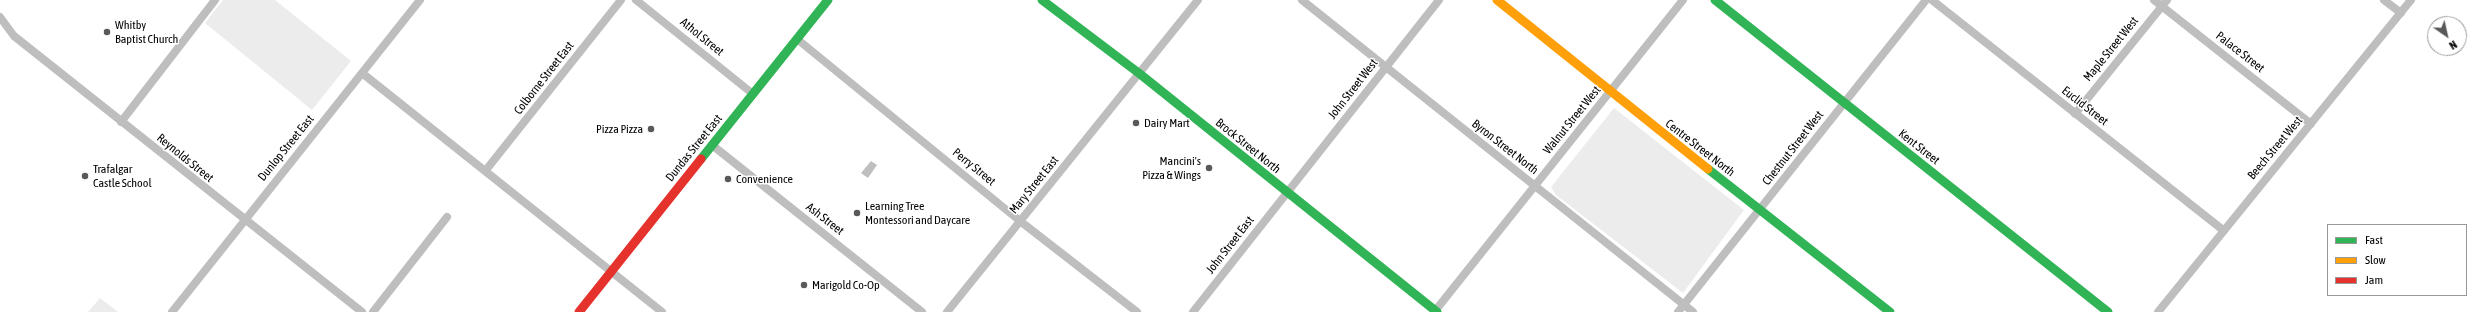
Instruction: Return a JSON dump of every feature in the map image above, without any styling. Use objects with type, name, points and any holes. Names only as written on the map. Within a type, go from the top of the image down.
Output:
[{"type":"street","points":[[121,122],[215,0]]},
{"type":"street","name":"Colborne Street East","points":[[486,170],[621,0]]},
{"type":"street","name":"Athol Street","points":[[636,0],[753,94]]},
{"type":"street","name":"Dundas Street East","points":[[579,312],[828,0]]},
{"type":"street","name":"Brock Street North","points":[[1042,0],[1140,74],[1436,311]]},
{"type":"street","name":"Mary Street East","points":[[948,312],[1198,0]]},
{"type":"street","name":"Byron Street North","points":[[1302,0],[1693,312]]},
{"type":"street","name":"John Street West","points":[[1286,192],[1439,0]]},
{"type":"street","name":"Centre Street North","points":[[1497,0],[1759,210],[1890,312]]},
{"type":"street","name":"Walnut Street West","points":[[1436,311],[1683,0]]},
{"type":"street","name":"Kent Street","points":[[1715,0],[2108,312]]},
{"type":"street","name":"Chestnut Street West","points":[[1678,312],[1926,0]]},
{"type":"street","name":"Euclid Street","points":[[1932,0],[2223,230]]},
{"type":"street","name":"Palace Street","points":[[2154,0],[2164,3],[2311,124]]},
{"type":"street","points":[[2384,0],[2400,13]]},
{"type":"street","name":"Beech Street West","points":[[2158,312],[2411,0]]},
{"type":"street","name":"Dunlop Street East","points":[[172,312],[362,73],[417,1]]},
{"type":"street","name":"Maple Street West","points":[[2075,114],[2164,3]]},
{"type":"street","name":"Reynolds Street","points":[[0,17],[14,36],[244,220],[362,312]]},
{"type":"street","name":"Perry Street","points":[[797,39],[1020,221],[1137,312]]},
{"type":"street","points":[[362,73],[486,170],[662,312]]},
{"type":"street","name":"Ash Street","points":[[712,145],[922,312]]},
{"type":"street","name":"John Street East","points":[[1193,312],[1286,192]]},
{"type":"street","points":[[372,312],[446,217]]},
{"type":"shaded area","points":[[223,0],[275,0],[351,61],[312,110],[205,23]]},
{"type":"shaded area","points":[[1614,108],[1744,210],[1683,293],[1556,195],[1551,187]]},
{"type":"shaded area","points":[[871,161],[877,165],[868,178],[861,173]]},
{"type":"shaded area","points":[[100,298],[118,312],[88,312]]},
{"type":"traffic: fast","points":[[701,159],[828,0]]},
{"type":"traffic: fast","points":[[1042,0],[1140,74],[1437,312]]},
{"type":"traffic: fast","points":[[1715,0],[2108,312]]},
{"type":"traffic: fast","points":[[1708,169],[1890,312]]},
{"type":"traffic: slow","points":[[1497,0],[1708,169]]},
{"type":"traffic: jam","points":[[579,312],[701,159]]},
{"type":"place","name":"Whitby Baptist Church","points":[[107,32]]},
{"type":"place","name":"Dairy Mart","points":[[1136,123]]},
{"type":"place","name":"Pizza Pizza","points":[[651,129]]},
{"type":"place","name":"Mancini's Pizza & Wings","points":[[1209,168]]},
{"type":"place","name":"Trafalgar Castle School","points":[[85,176]]},
{"type":"place","name":"Convenience","points":[[728,179]]},
{"type":"place","name":"Learning Tree Montessori and Daycare","points":[[857,213]]},
{"type":"place","name":"Marigold Co-Op","points":[[804,285]]}]
